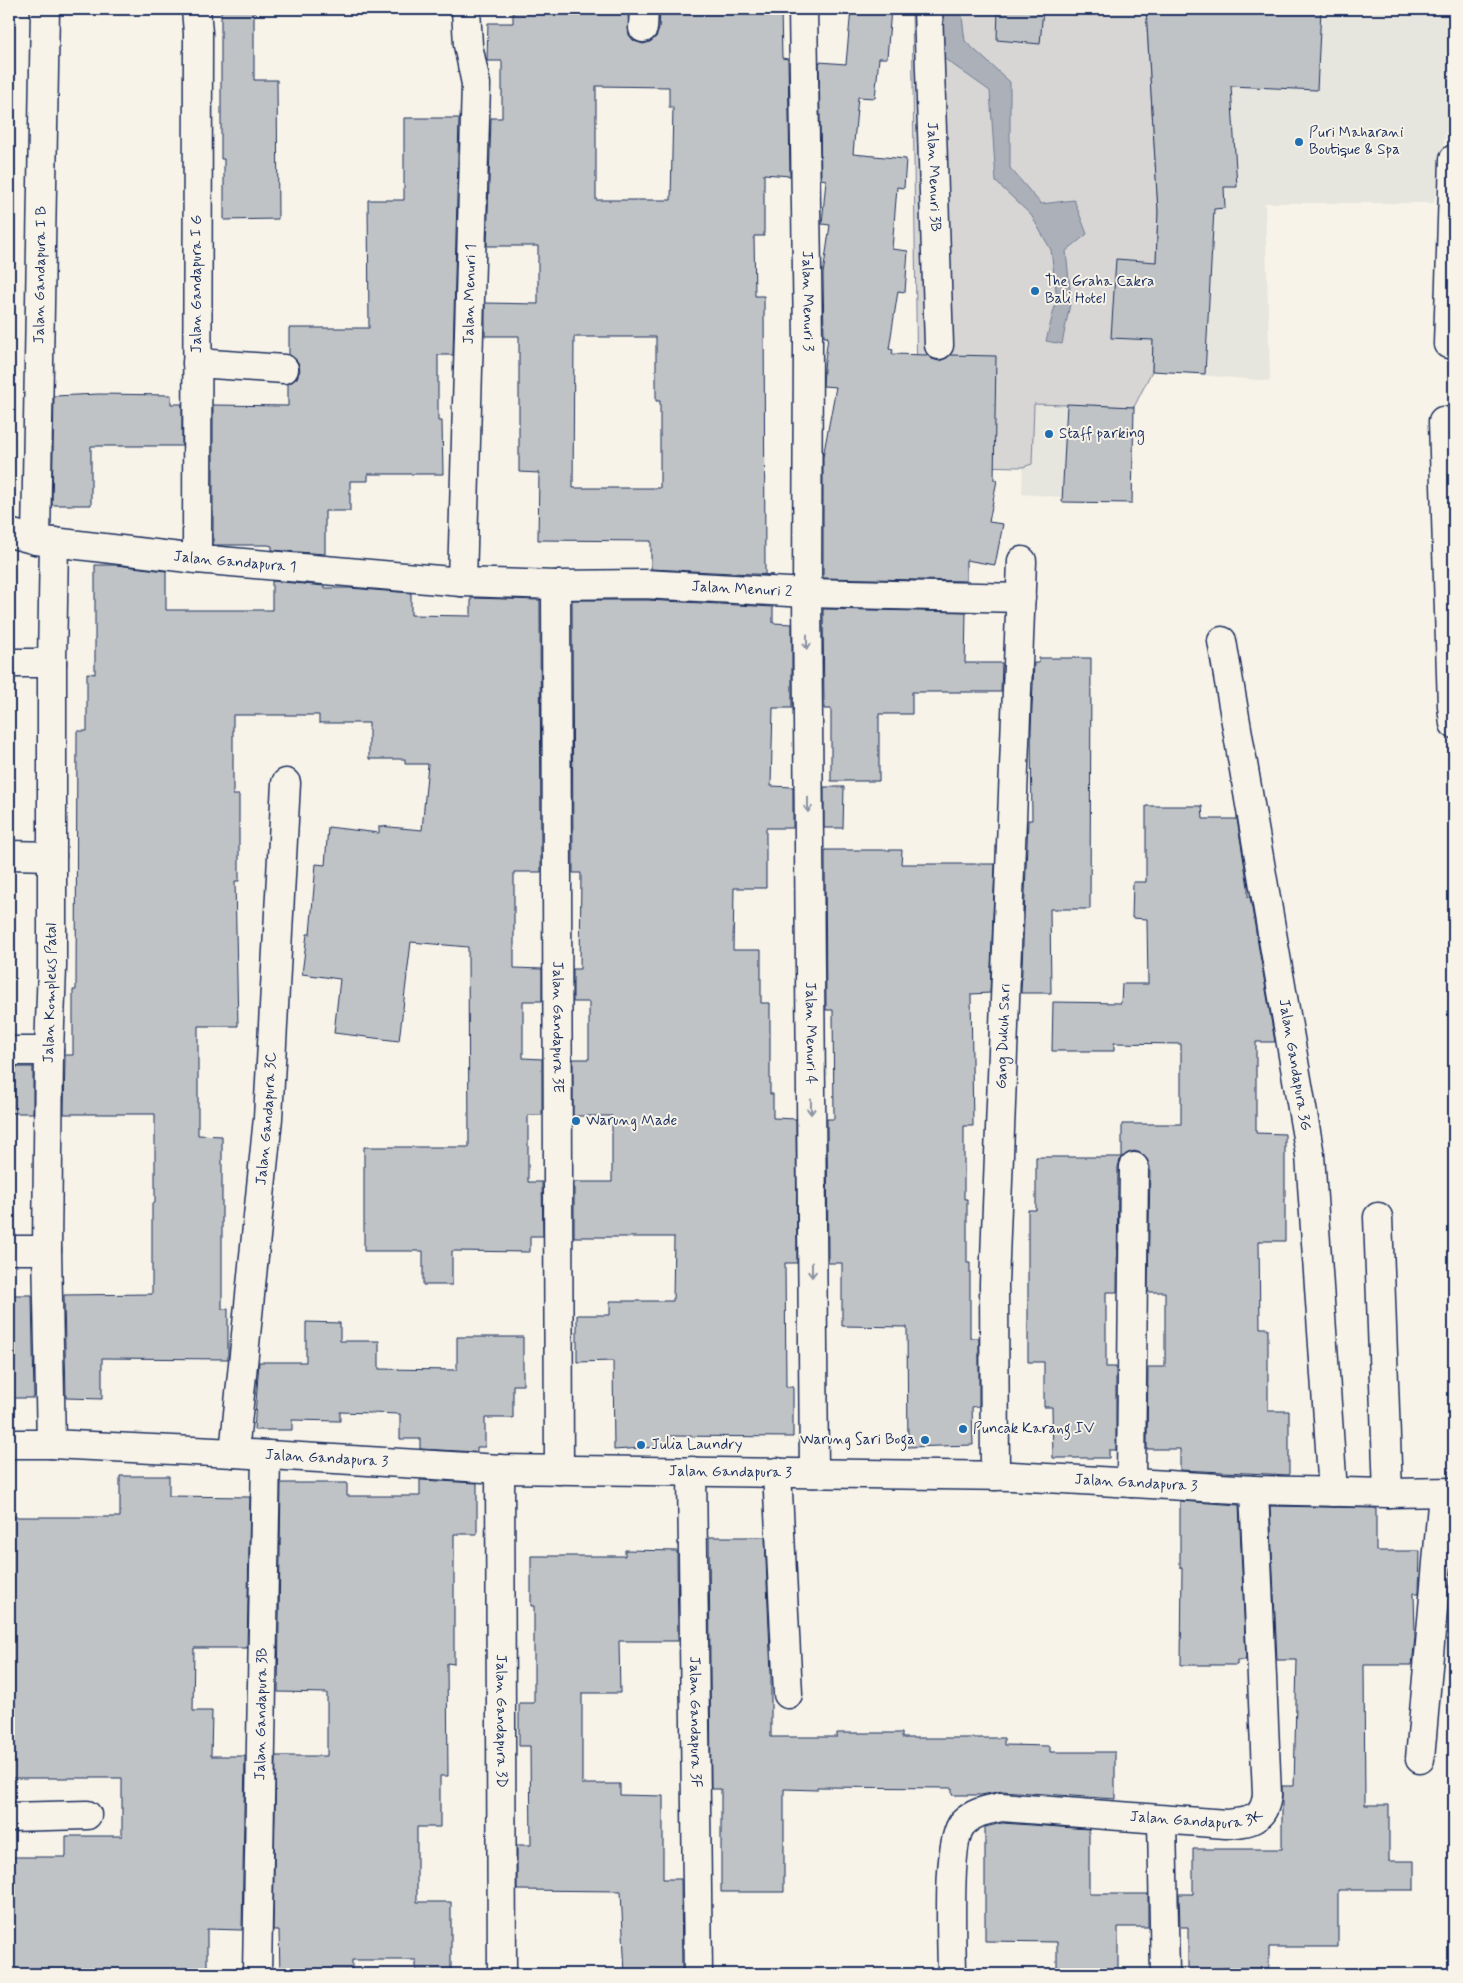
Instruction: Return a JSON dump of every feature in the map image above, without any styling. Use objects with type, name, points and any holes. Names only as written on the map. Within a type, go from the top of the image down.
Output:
[{"type":"street","name":"Jalan Gandapura I B","points":[[45,9],[45,541]]},
{"type":"street","name":"Jalan Gandapura I G","points":[[196,9],[198,33],[197,559]]},
{"type":"street","name":"Jalan Menuri 1","points":[[462,582],[476,84],[468,45],[466,9]]},
{"type":"street","name":"Jalan Menuri 3","points":[[803,9],[808,337],[807,594]]},
{"type":"street","name":"Jalan Menuri 3B","points":[[928,9],[939,345]]},
{"type":"street","points":[[1448,344],[1454,159]]},
{"type":"street","points":[[197,363],[284,369]]},
{"type":"street","points":[[1443,421],[1454,724]]},
{"type":"street","name":"Jalan Gandapura 1","points":[[9,533],[45,541],[197,559],[462,582]]},
{"type":"street","name":"Jalan Kompleks Patal","points":[[45,541],[52,664],[52,967],[48,1051],[47,1250],[51,1444]]},
{"type":"street","name":"Gang Dukuh Sari","points":[[995,1476],[994,1284],[1022,561]]},
{"type":"street","name":"Jalan Menuri 2","points":[[462,582],[556,585],[644,584],[807,594],[1021,598]]},
{"type":"street","name":"Jalan Gandapura 3E","points":[[556,585],[559,1470]]},
{"type":"street","name":"Jalan Menuri 4","points":[[807,594],[814,1473]]},
{"type":"street","name":"Jalan Gandapura 3G","points":[[1222,641],[1310,1155],[1333,1492]]},
{"type":"street","points":[[9,663],[52,664]]},
{"type":"street","name":"Jalan Gandapura 3C","points":[[234,1453],[268,1118],[286,783]]},
{"type":"street","points":[[9,855],[52,856]]},
{"type":"street","points":[[9,1051],[48,1051]]},
{"type":"street","points":[[1131,1483],[1134,1167]]},
{"type":"street","points":[[1378,1217],[1388,1493]]},
{"type":"street","points":[[9,1250],[47,1250]]},
{"type":"street","name":"Jalan Gandapura 3","points":[[9,1444],[51,1444],[234,1453],[500,1469],[995,1476],[1254,1490],[1388,1493],[1449,1492]]},
{"type":"street","name":"Jalan Gandapura 3B","points":[[257,1974],[266,1455]]},
{"type":"street","name":"Jalan Gandapura 3D","points":[[500,1469],[502,1974]]},
{"type":"street","name":"Jalan Gandapura 3F","points":[[692,1471],[698,1974]]},
{"type":"street","points":[[777,1472],[788,1694]]},
{"type":"street","name":"Jalan Gandapura 3K","points":[[952,1974],[952,1869],[962,1825],[975,1813],[1001,1807],[1162,1821],[1226,1824],[1244,1822],[1260,1816],[1266,1807],[1254,1490]]},
{"type":"street","points":[[1420,1759],[1449,1492]]},
{"type":"street","points":[[9,1817],[87,1815]]},
{"type":"street","points":[[1162,1821],[1165,1974]]},
{"type":"shaded area","points":[[912,9],[1454,9],[1454,83],[1434,203],[1265,203],[1270,381],[1152,371],[1134,407],[1132,503],[1062,502],[1061,497],[1022,494],[1023,467],[918,465]]},
{"type":"shaded area","name":"The Graha Cakra Bali Hotel","points":[[912,9],[1146,9],[1158,211],[1152,371],[1134,407],[1034,404],[1032,464],[1023,467],[918,465]]},
{"type":"shaded area","points":[[936,9],[961,9],[965,41],[1010,82],[1010,168],[1041,204],[1074,200],[1087,234],[1066,251],[1071,299],[1062,344],[1046,341],[1057,298],[1051,250],[1031,215],[996,182],[990,91],[942,57]]},
{"type":"building","points":[[221,9],[254,9],[254,80],[277,80],[278,219],[224,220],[224,159],[221,159]]},
{"type":"building","points":[[513,9],[547,9],[547,12],[628,12],[629,35],[634,41],[643,44],[650,42],[656,37],[659,29],[660,12],[670,12],[670,9],[781,9],[782,58],[788,59],[790,176],[764,174],[764,236],[754,236],[755,296],[764,296],[765,575],[651,569],[651,541],[538,540],[539,473],[519,472],[519,336],[485,336],[485,303],[538,304],[538,246],[487,246],[491,118],[502,118],[502,61],[487,61],[488,23],[513,23]],"holes":[[[596,86],[669,87],[669,107],[673,107],[671,200],[596,200]],[[574,337],[656,337],[656,401],[660,401],[660,488],[573,488]]]},
{"type":"building","points":[[851,9],[891,9],[887,58],[879,58],[875,98],[858,97],[853,154],[906,159],[904,188],[897,187],[892,249],[908,251],[905,292],[898,291],[889,349],[893,350],[892,354],[927,355],[939,361],[950,355],[996,356],[994,480],[997,480],[989,522],[1003,524],[995,565],[966,560],[966,581],[823,578],[823,457],[836,387],[823,386],[828,337],[824,337],[823,274],[830,225],[822,224],[826,180],[821,179],[819,62],[846,64]]},
{"type":"building","points":[[998,9],[1043,9],[1040,44],[997,40]]},
{"type":"building","points":[[1146,9],[1321,9],[1317,90],[1231,86],[1237,187],[1224,187],[1225,208],[1214,209],[1205,374],[1152,371],[1153,340],[1111,338],[1116,259],[1156,262],[1158,211]]},
{"type":"building","points":[[404,118],[459,118],[453,355],[438,355],[438,421],[442,421],[443,474],[368,474],[368,481],[350,481],[350,511],[325,511],[325,554],[272,550],[272,546],[268,545],[213,545],[213,405],[288,406],[288,384],[297,378],[300,370],[298,362],[289,355],[289,328],[369,328],[368,200],[404,200]]},
{"type":"building","points":[[99,394],[171,395],[171,404],[182,404],[182,446],[91,446],[91,505],[52,505],[54,396]]},
{"type":"building","points":[[1067,404],[1134,407],[1132,503],[1062,502]]},
{"type":"building","points":[[95,565],[116,565],[166,571],[166,610],[272,610],[272,581],[324,586],[324,588],[411,593],[411,615],[471,616],[471,598],[540,600],[541,872],[514,872],[514,968],[542,969],[542,1001],[523,1001],[523,1058],[542,1059],[542,1115],[528,1115],[528,1182],[542,1182],[543,1236],[530,1236],[530,1252],[452,1251],[452,1285],[423,1285],[423,1251],[364,1251],[364,1147],[469,1147],[468,947],[411,942],[399,1041],[334,1033],[340,979],[302,974],[307,934],[310,934],[316,864],[325,865],[328,827],[379,833],[379,826],[422,830],[428,764],[405,764],[405,759],[369,759],[369,723],[319,723],[319,715],[233,715],[233,795],[239,795],[239,881],[235,881],[238,1026],[198,1026],[198,1135],[222,1136],[222,1309],[228,1309],[228,1359],[102,1358],[102,1399],[66,1398],[64,1295],[152,1294],[152,1203],[155,1203],[155,1114],[64,1114],[65,1055],[73,1055],[73,990],[76,990],[77,731],[87,731],[87,673],[95,674]]},
{"type":"building","points":[[572,600],[647,600],[773,607],[773,623],[792,624],[792,708],[773,708],[771,786],[793,787],[793,828],[766,828],[766,888],[734,888],[733,950],[761,950],[761,1003],[770,1003],[770,1094],[773,1094],[773,1118],[796,1119],[797,1263],[785,1263],[786,1387],[793,1387],[793,1437],[670,1436],[671,1446],[614,1450],[613,1361],[577,1362],[577,1315],[610,1315],[610,1301],[673,1301],[674,1237],[574,1237],[574,1182],[612,1182],[612,1116],[573,1116],[573,1059],[589,1059],[589,1002],[573,1002],[573,969],[580,969],[581,873],[573,873]]},
{"type":"building","points":[[823,609],[966,612],[965,663],[1002,663],[1001,692],[912,692],[912,714],[879,714],[879,781],[831,781],[831,709],[824,709]]},
{"type":"building","points":[[1039,658],[1091,658],[1090,909],[1050,909],[1051,993],[1021,993],[1028,820],[1032,820],[1031,730],[1034,663],[1039,663]]},
{"type":"building","points":[[824,787],[844,787],[843,828],[824,828]]},
{"type":"building","points":[[1146,806],[1202,806],[1203,819],[1237,819],[1248,897],[1250,897],[1275,1042],[1256,1042],[1256,1133],[1285,1134],[1285,1241],[1259,1241],[1260,1328],[1268,1328],[1268,1411],[1289,1411],[1289,1475],[1180,1470],[1180,1449],[1147,1449],[1148,1367],[1165,1367],[1165,1292],[1148,1292],[1150,1167],[1147,1159],[1141,1153],[1134,1151],[1126,1154],[1120,1160],[1118,1167],[1117,1292],[1106,1292],[1106,1367],[1116,1367],[1116,1450],[1109,1450],[1109,1458],[1053,1458],[1052,1407],[1044,1407],[1044,1362],[1028,1362],[1028,1210],[1036,1210],[1036,1157],[1122,1157],[1122,1124],[1181,1124],[1181,1044],[1114,1043],[1114,1051],[1052,1051],[1053,1002],[1121,1003],[1122,984],[1148,984],[1147,919],[1132,918],[1133,882],[1146,882]]},
{"type":"building","points":[[825,850],[902,850],[901,864],[995,864],[990,993],[971,994],[973,1126],[964,1126],[964,1199],[967,1199],[967,1263],[970,1263],[970,1338],[979,1338],[979,1406],[972,1407],[973,1445],[908,1447],[907,1327],[842,1326],[842,1263],[828,1263],[827,1119],[834,1119],[833,1010],[826,1010]]},
{"type":"building","points":[[9,1067],[33,1067],[33,1113],[9,1113]]},
{"type":"building","points":[[9,1295],[32,1295],[34,1398],[9,1398]]},
{"type":"building","points":[[306,1322],[340,1323],[340,1341],[379,1341],[379,1369],[457,1370],[457,1337],[523,1337],[523,1385],[513,1385],[513,1418],[485,1418],[485,1447],[477,1447],[477,1452],[420,1449],[420,1439],[400,1439],[400,1414],[340,1412],[340,1421],[292,1420],[292,1430],[254,1430],[259,1362],[306,1362]]},
{"type":"building","points":[[120,1476],[169,1476],[169,1496],[250,1497],[247,1648],[194,1648],[193,1711],[212,1711],[211,1756],[245,1756],[242,1930],[207,1929],[207,1974],[105,1971],[105,1974],[9,1974],[9,1857],[66,1857],[66,1836],[122,1836],[122,1778],[9,1778],[9,1711],[11,1711],[9,1517],[120,1517]]},
{"type":"building","points":[[420,1480],[477,1483],[477,1534],[454,1534],[454,1664],[447,1663],[448,1776],[440,1776],[440,1827],[417,1827],[417,1902],[451,1902],[451,1974],[416,1974],[416,1960],[352,1960],[352,1974],[280,1974],[279,1930],[273,1930],[276,1756],[327,1756],[327,1693],[278,1692],[281,1483],[347,1483],[347,1496],[420,1496]]},
{"type":"building","points":[[1180,1501],[1239,1505],[1246,1660],[1237,1660],[1237,1665],[1181,1665],[1182,1568],[1180,1568]]},
{"type":"building","points":[[1270,1506],[1376,1508],[1376,1551],[1420,1551],[1419,1593],[1414,1593],[1415,1637],[1412,1665],[1364,1665],[1365,1805],[1389,1805],[1389,1861],[1414,1861],[1414,1890],[1338,1890],[1338,1947],[1269,1947],[1269,1968],[1222,1968],[1222,1974],[1188,1974],[1188,1927],[1180,1927],[1179,1894],[1193,1894],[1193,1849],[1282,1849],[1282,1786],[1294,1786],[1297,1660],[1277,1660]]},
{"type":"building","points":[[709,1537],[765,1537],[771,1674],[771,1737],[837,1737],[837,1733],[902,1733],[902,1738],[1004,1738],[1004,1745],[1050,1746],[1050,1752],[1115,1752],[1115,1799],[1002,1791],[981,1795],[952,1795],[952,1788],[817,1787],[817,1790],[784,1789],[784,1892],[721,1892],[721,1789],[711,1789]]},
{"type":"building","points":[[625,1550],[677,1551],[678,1641],[619,1641],[620,1693],[582,1693],[582,1784],[620,1784],[620,1795],[663,1796],[663,1879],[681,1879],[682,1974],[625,1974],[621,1891],[517,1890],[517,1845],[531,1845],[530,1746],[519,1746],[519,1703],[534,1703],[534,1606],[531,1606],[531,1556],[625,1556]]},
{"type":"building","points":[[1002,1823],[1089,1829],[1089,1894],[1148,1894],[1148,1927],[1118,1927],[1118,1974],[1057,1974],[1057,1942],[985,1941],[985,1827]]},
{"type":"place","name":"Puri Maharani Boutique & Spa","points":[[1299,142]]},
{"type":"place","name":"The Graha Cakra Bali Hotel","points":[[1035,291]]},
{"type":"place","name":"Staff parking","points":[[1049,434]]},
{"type":"place","name":"Warung Made","points":[[576,1121]]},
{"type":"place","name":"Puncak Karang IV","points":[[963,1429]]},
{"type":"place","name":"Warung Sari Boga","points":[[925,1440]]},
{"type":"place","name":"Julia Laundry","points":[[641,1445]]}]
